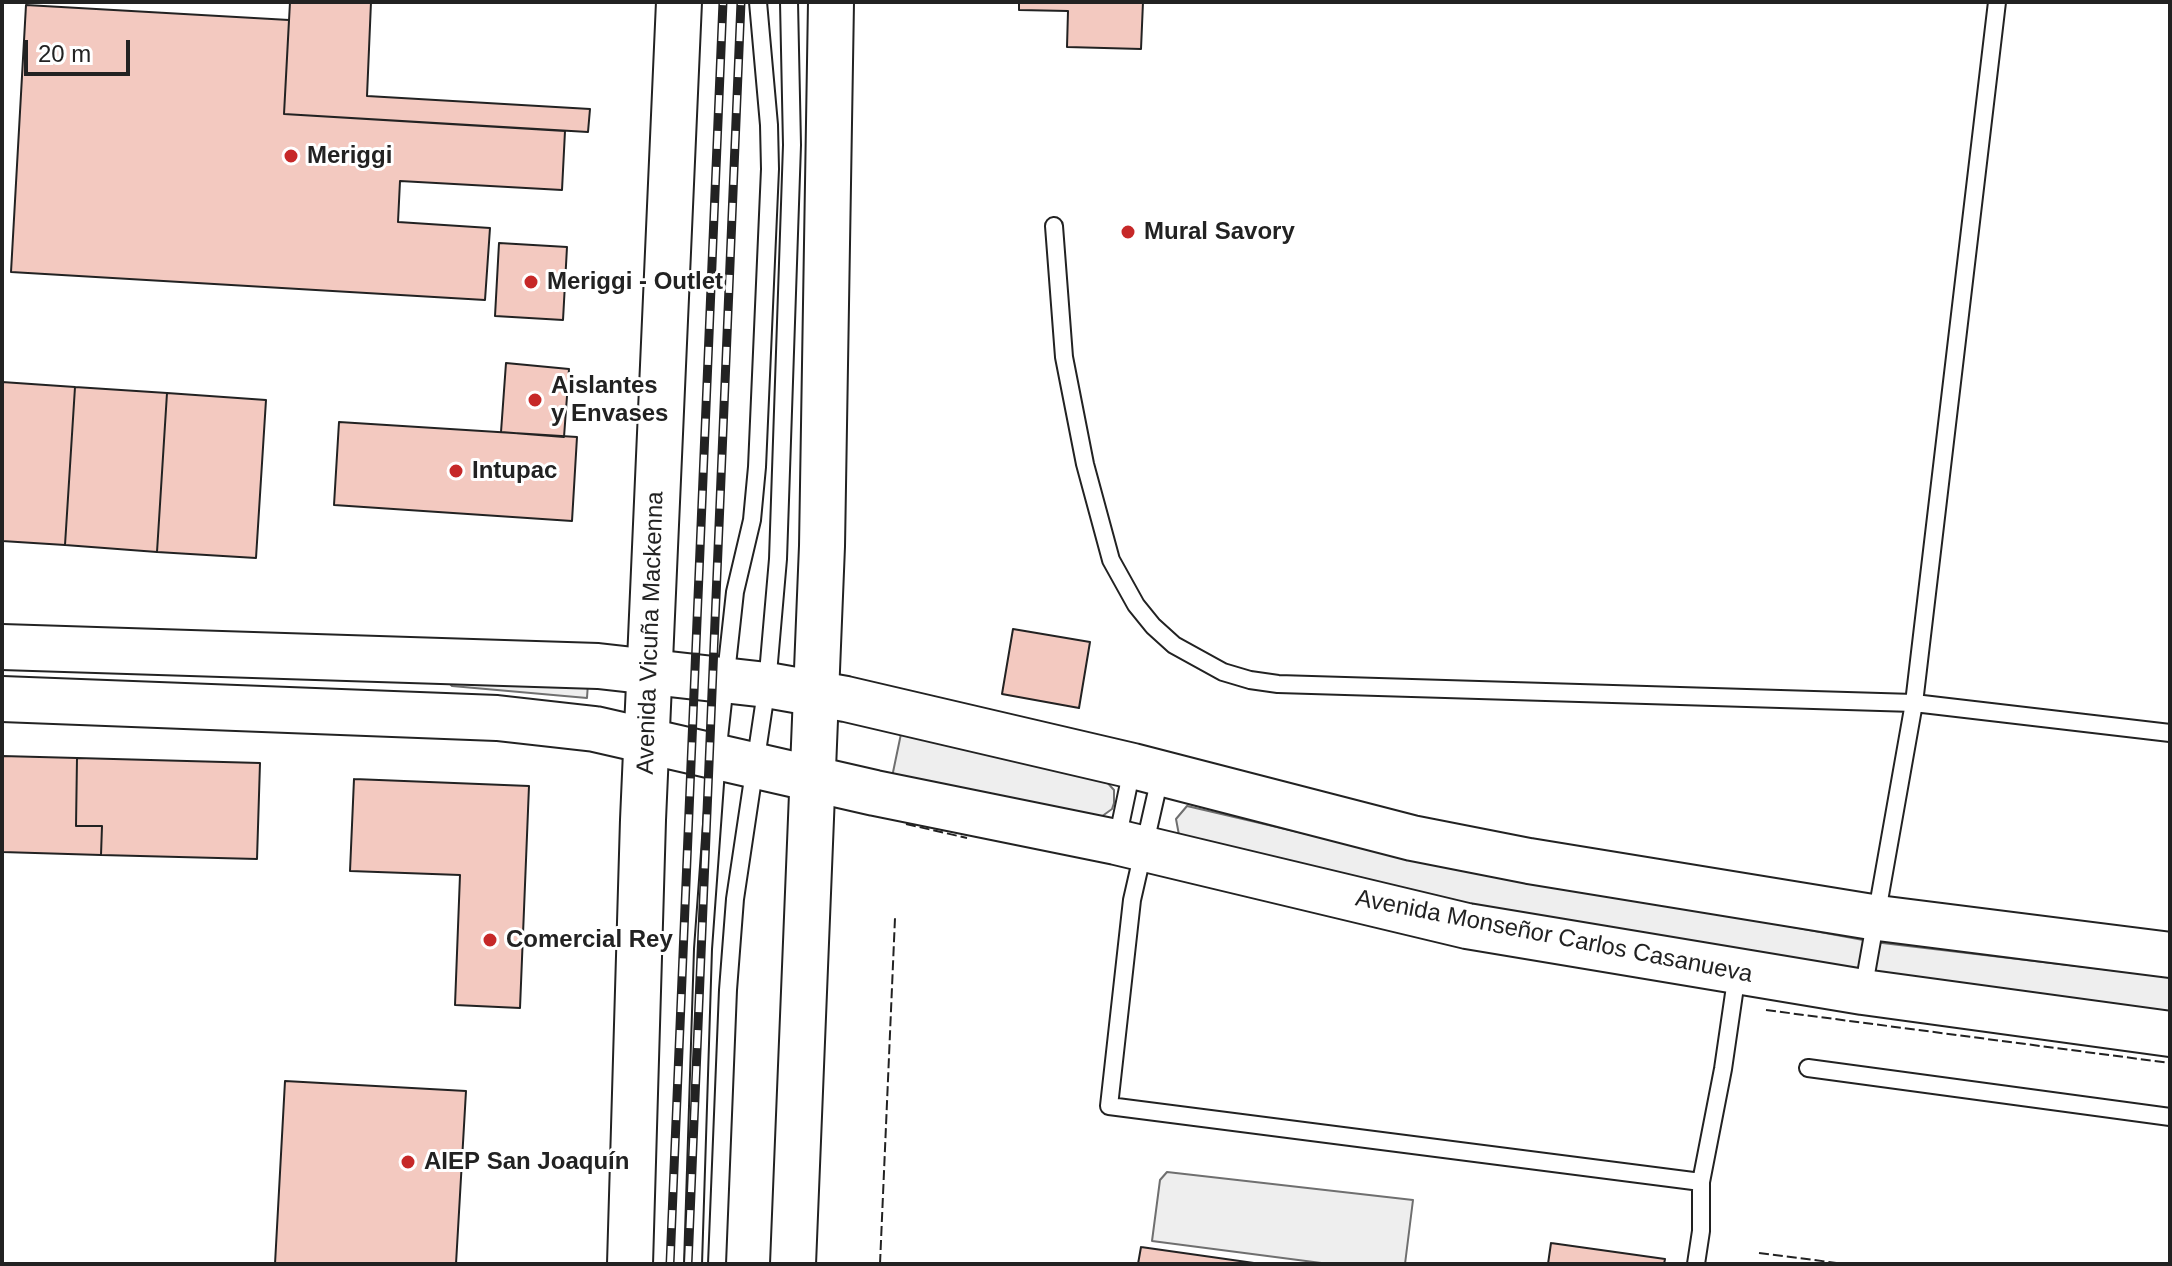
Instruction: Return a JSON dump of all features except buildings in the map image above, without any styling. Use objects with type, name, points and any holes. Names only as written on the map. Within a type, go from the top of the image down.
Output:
[{"type":"main road","name":"Avenida Vicuña Mackenna","points":[[630,1264],[647,740],[679,2]]},
{"type":"main road","points":[[793,1264],[817,693],[831,2]]},
{"type":"main road","points":[[2,647],[598,666],[767,685],[817,693],[1147,770],[1426,841],[1529,861],[1878,918],[2170,955]]},
{"type":"main road","name":"Avenida Monseñor Carlos Casanueva","points":[[2,699],[497,718],[595,729],[1130,845],[1429,919],[1737,973],[2170,1034]]},
{"type":"lane","points":[[717,1264],[728,990],[735,899],[737,761],[725,680],[735,592],[752,520],[757,467],[770,169],[758,2]]},
{"type":"lane","points":[[693,1264],[703,949],[737,761],[767,685],[778,559],[792,160],[789,2]]},
{"type":"lane","points":[[1863,992],[1914,703],[1997,2]]},
{"type":"lane","points":[[1054,226],[1064,357],[1085,464],[1111,560],[1129,594],[1153,626],[1174,645],[1198,660],[1237,676],[1278,684],[1914,703],[2170,733]]},
{"type":"lane","points":[[1147,770],[1130,845],[1132,900],[1109,1106],[1701,1182]]},
{"type":"lane","points":[[1130,845],[1147,770]]},
{"type":"lane","points":[[1696,1264],[1701,1231],[1701,1182],[1723,1069],[1737,973]]},
{"type":"lane","points":[[1808,1068],[2170,1117]]},
{"type":"shaded area","points":[[448,682],[588,683],[587,698],[452,686]]},
{"type":"shaded area","points":[[902,729],[1105,780],[1114,790],[1112,809],[1101,817],[892,777]]},
{"type":"shaded area","points":[[1187,806],[1371,849],[1874,942],[2170,977],[2170,1015],[1871,977],[1495,912],[1179,835],[1176,819]]},
{"type":"shaded area","points":[[1167,1172],[1413,1200],[1405,1264],[1329,1264],[1152,1241],[1160,1180]]},
{"type":"railway","points":[[670,1264],[723,2]]},
{"type":"railway","points":[[688,1264],[741,2]]},
{"type":"fence","points":[[906,824],[967,838]]},
{"type":"fence","points":[[880,1264],[895,918]]},
{"type":"fence","points":[[1766,1010],[2170,1063]]},
{"type":"fence","points":[[1759,1253],[1845,1264]]},
{"type":"place","name":"Meriggi","points":[[291,156]]},
{"type":"place","name":"Mural Savory","points":[[1128,232]]},
{"type":"place","name":"Meriggi - Outlet","points":[[531,282]]},
{"type":"place","name":"Aislantes y Envases","points":[[535,400]]},
{"type":"place","name":"Intupac","points":[[456,471]]},
{"type":"place","name":"Comercial Rey","points":[[490,940]]},
{"type":"place","name":"AIEP San Joaquín","points":[[408,1162]]}]
